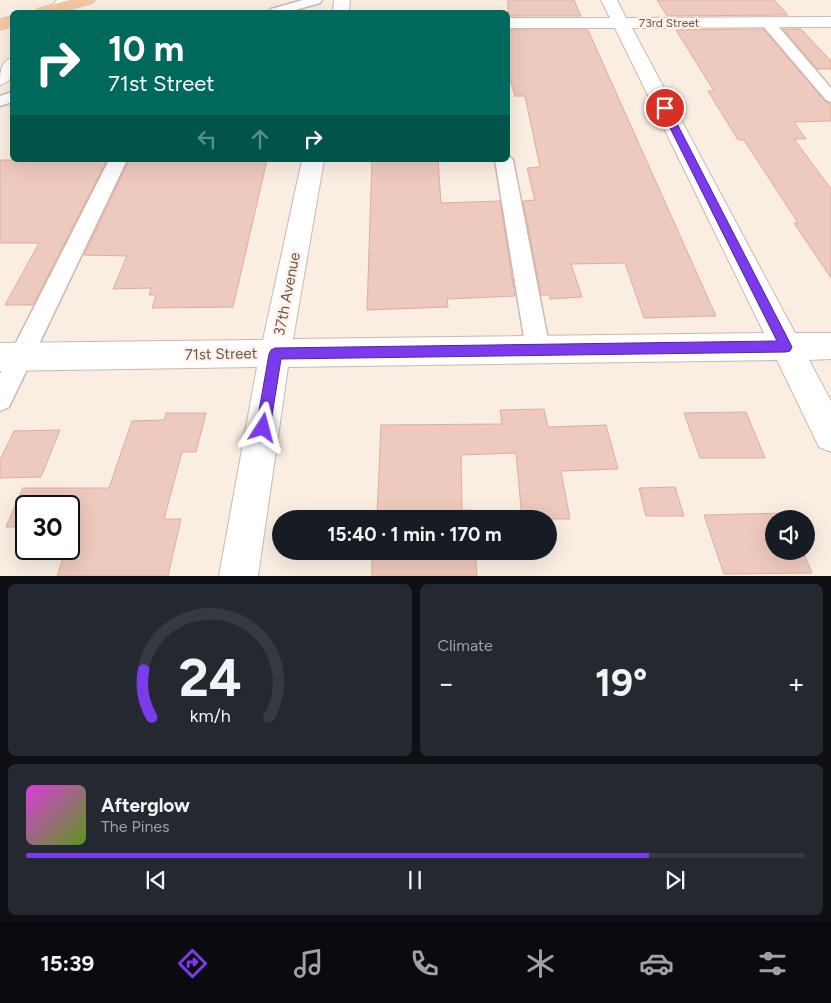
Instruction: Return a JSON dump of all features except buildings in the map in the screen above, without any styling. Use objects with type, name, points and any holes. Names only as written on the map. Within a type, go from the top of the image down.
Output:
[{"type":"main road","points":[[60,7],[88,0]]},
{"type":"street","points":[[608,0],[831,435]]},
{"type":"street","name":"73rd Street","points":[[510,23],[831,22]]},
{"type":"street","points":[[0,79],[10,66]]},
{"type":"street","name":"37th Avenue","points":[[238,576],[275,354],[313,162]]},
{"type":"street","name":"71st Street","points":[[10,357],[831,346]]},
{"type":"lane","points":[[283,10],[316,0]]},
{"type":"lane","points":[[767,22],[831,97]]},
{"type":"lane","points":[[0,399],[10,357],[117,162]]},
{"type":"lane","points":[[504,162],[538,350]]},
{"type":"route","points":[[263,428],[275,354],[786,347],[665,108]]}]
